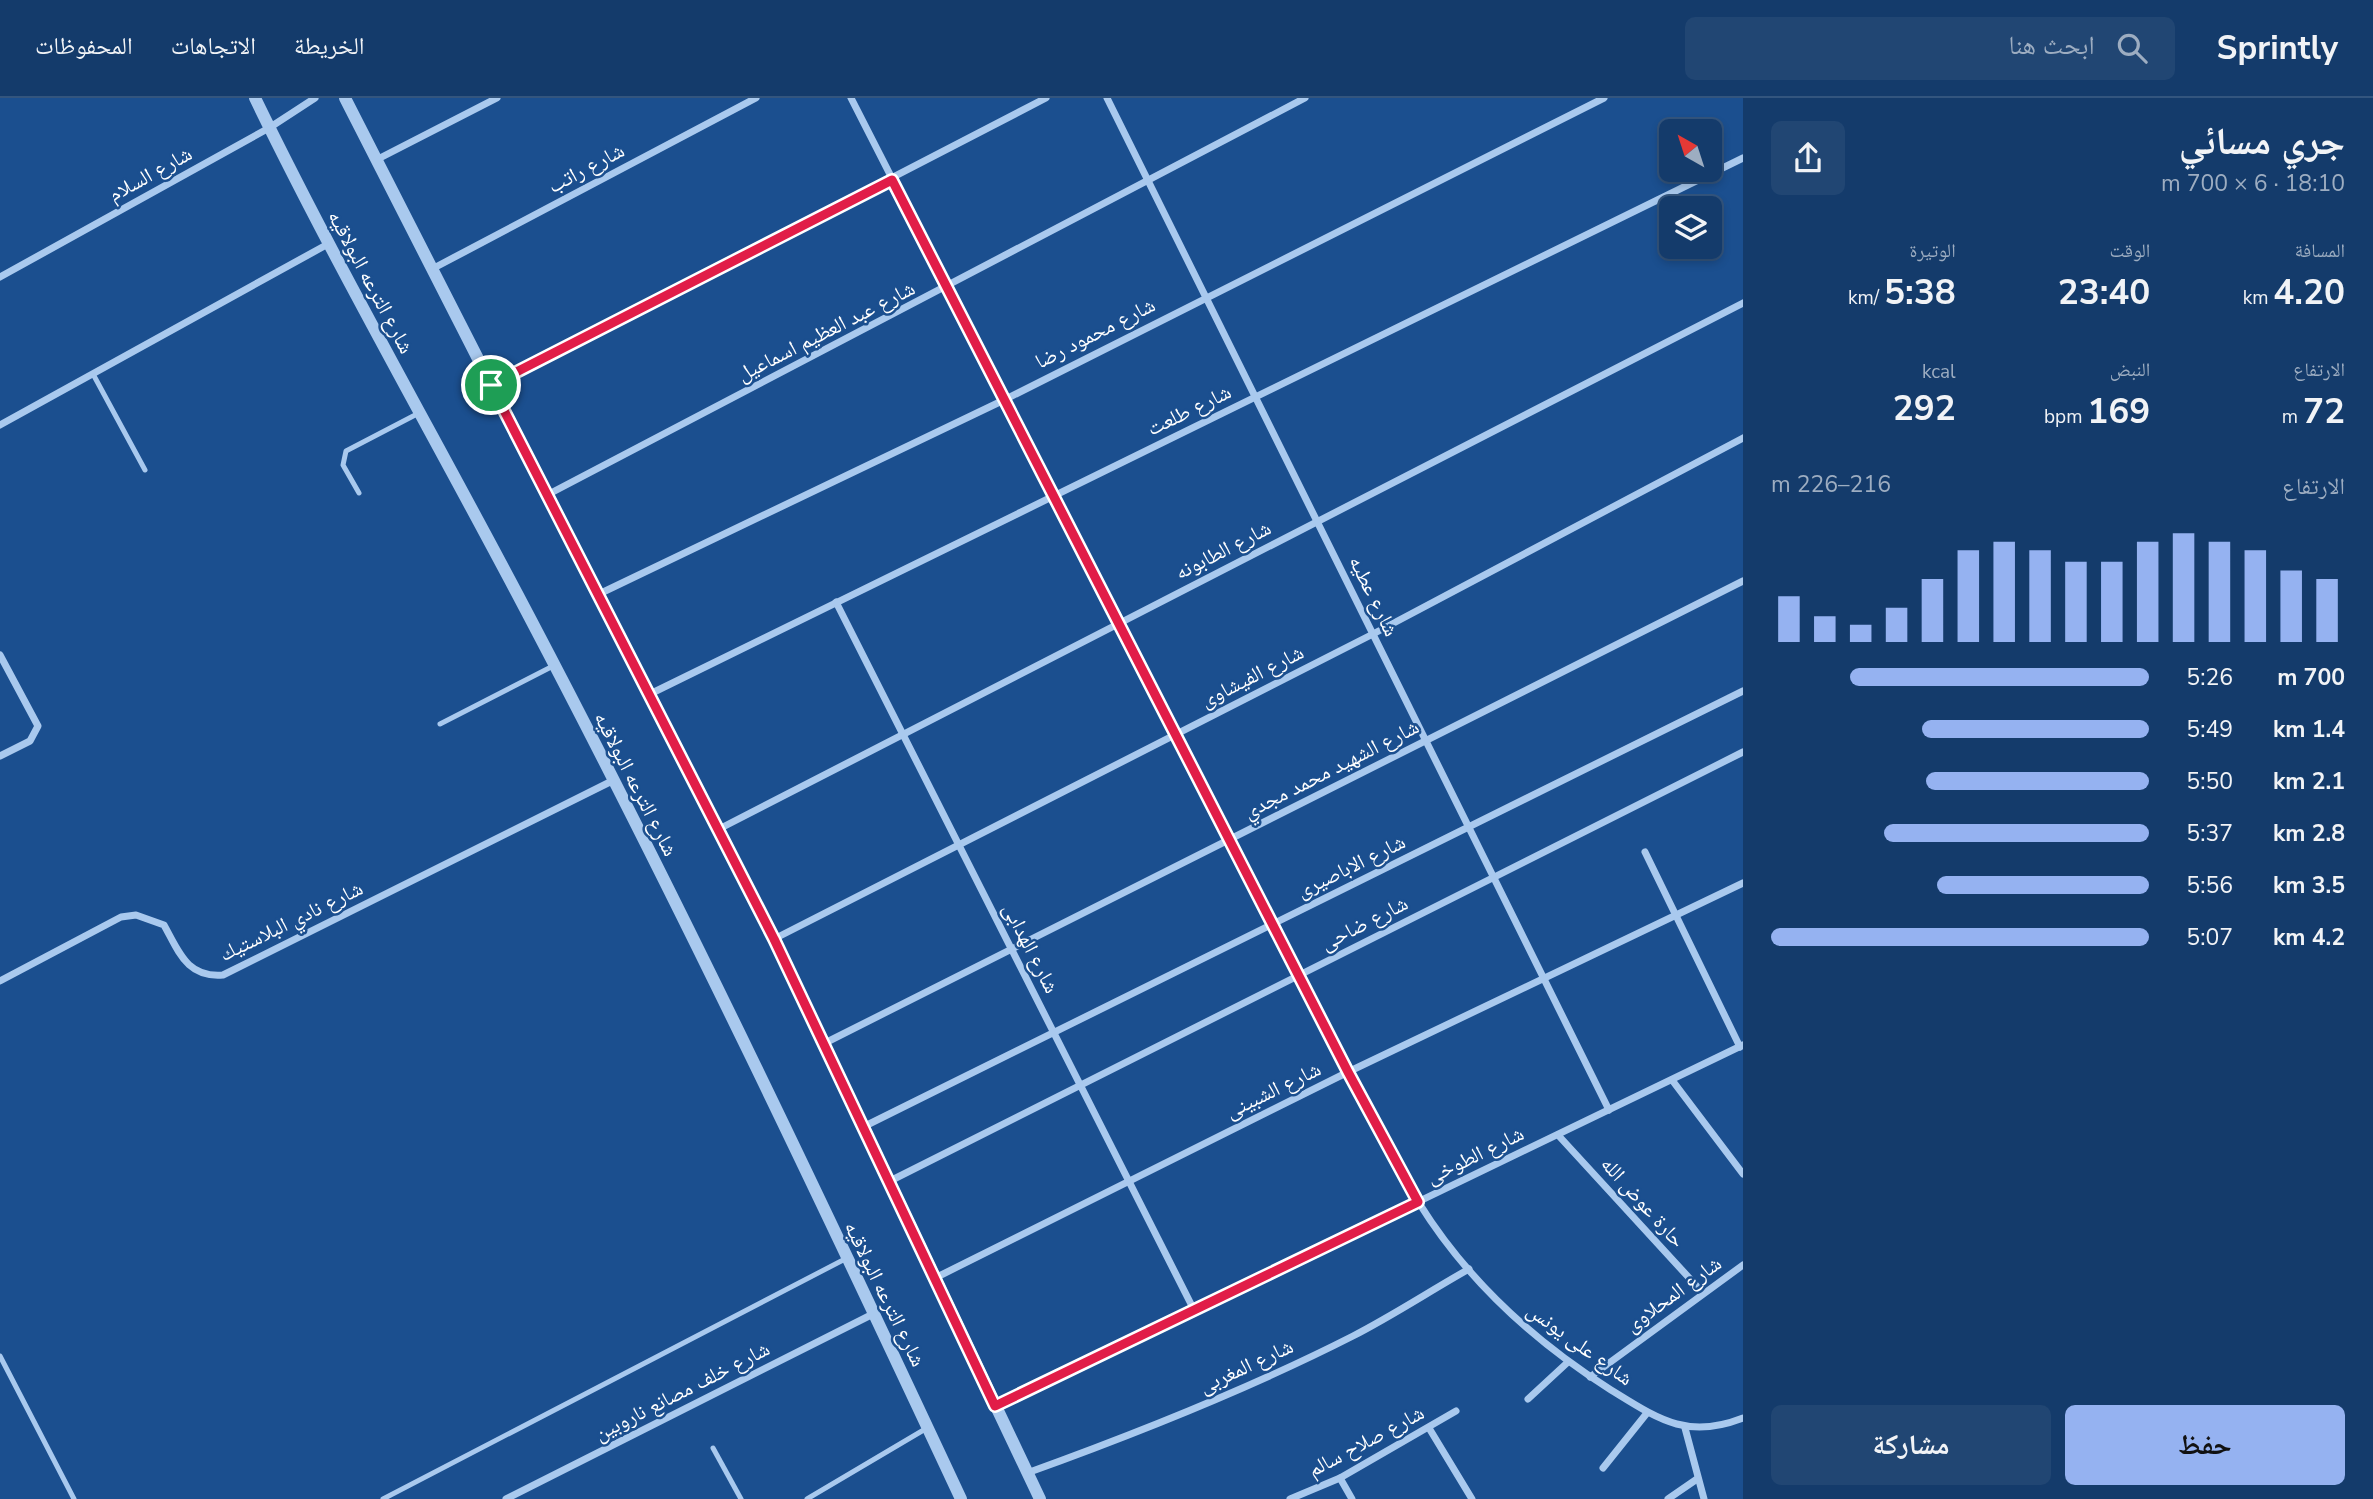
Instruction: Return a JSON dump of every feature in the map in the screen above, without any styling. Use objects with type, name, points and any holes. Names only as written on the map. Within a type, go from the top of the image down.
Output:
[{"type":"street","name":"شارع الترعه البولاقيه","points":[[254,98],[328,244],[614,780],[961,1499]]},
{"type":"street","name":"شارع السلام","points":[[0,277],[269,128],[315,98]]},
{"type":"street","points":[[345,98],[774,939],[822,1045],[1040,1499]]},
{"type":"street","points":[[376,160],[497,98]]},
{"type":"street","name":"شارع راتب","points":[[432,269],[756,98]]},
{"type":"street","name":"شارع على يونس","points":[[850,98],[1348,1072],[1418,1202],[1469,1269],[1505,1309],[1590,1377],[1647,1413],[1685,1428]]},
{"type":"street","points":[[491,385],[1046,98]]},
{"type":"street","name":"شارع عطيه","points":[[1107,98],[1609,1110]]},
{"type":"street","name":"شارع عبد العظيم اسماعيل","points":[[547,495],[947,288],[1305,98]]},
{"type":"street","name":"شارع محمود رضا","points":[[598,594],[1004,400],[1205,296],[1604,98]]},
{"type":"street","name":"شارع طلعت","points":[[650,694],[1743,158]]},
{"type":"street","points":[[0,425],[328,244]]},
{"type":"street","name":"شارع الطابونه","points":[[719,829],[1743,303]]},
{"type":"street","name":"شارع الفيشاوى","points":[[774,939],[1373,634],[1743,439]]},
{"type":"street","name":"شارع الشهيد محمد مجدي","points":[[822,1045],[1743,581]]},
{"type":"street","name":"شارع الهدابى","points":[[836,602],[1194,1310]]},
{"type":"street","points":[[0,654],[38,726],[30,741],[0,756]]},
{"type":"street","name":"شارع الاباصيرى","points":[[862,1128],[1743,691]]},
{"type":"street","name":"شارع ضاحى","points":[[888,1182],[1743,752]]},
{"type":"street","name":"شارع نادي البلاستيك","points":[[0,981],[108,923],[136,915],[164,925],[188,967],[211,976],[223,975],[614,780]]},
{"type":"street","points":[[1645,852],[1674,915],[1742,1046]]},
{"type":"street","name":"شارع الشبينى","points":[[934,1279],[1348,1072],[1743,883]]},
{"type":"street","name":"شارع الطوخى","points":[[995,1406],[1742,1046]]},
{"type":"street","points":[[1672,1080],[1743,1174]]},
{"type":"street","name":"حارة عوض الله","points":[[1558,1135],[1703,1293]]},
{"type":"street","name":"شارع المحلاوى","points":[[1590,1377],[1743,1265]]},
{"type":"street","name":"شارع المغربى","points":[[1027,1472],[1138,1433],[1248,1387],[1354,1335],[1469,1269]]},
{"type":"street","name":"شارع خلف مصانع ناروبين","points":[[506,1499],[873,1314]]},
{"type":"street","points":[[1528,1399],[1568,1362]]},
{"type":"street","name":"شارع صلاح سالم","points":[[1290,1499],[1340,1478],[1456,1411]]},
{"type":"street","points":[[1603,1468],[1647,1413]]},
{"type":"street","points":[[1704,1499],[1685,1428],[1705,1429],[1743,1418]]},
{"type":"street","points":[[1429,1428],[1472,1499]]},
{"type":"street","points":[[1340,1478],[1352,1499]]},
{"type":"street","points":[[1668,1499],[1697,1479]]},
{"type":"lane","points":[[93,374],[145,470]]},
{"type":"lane","points":[[359,493],[343,465],[346,451],[419,413]]},
{"type":"lane","points":[[440,724],[555,665]]},
{"type":"lane","points":[[383,1499],[847,1258]]},
{"type":"lane","points":[[0,1356],[74,1499]]},
{"type":"lane","points":[[807,1499],[927,1428]]},
{"type":"lane","points":[[713,1448],[741,1499]]},
{"type":"route","points":[[892,180],[1348,1072],[1418,1202],[995,1406],[774,939],[491,385],[892,180]]}]
